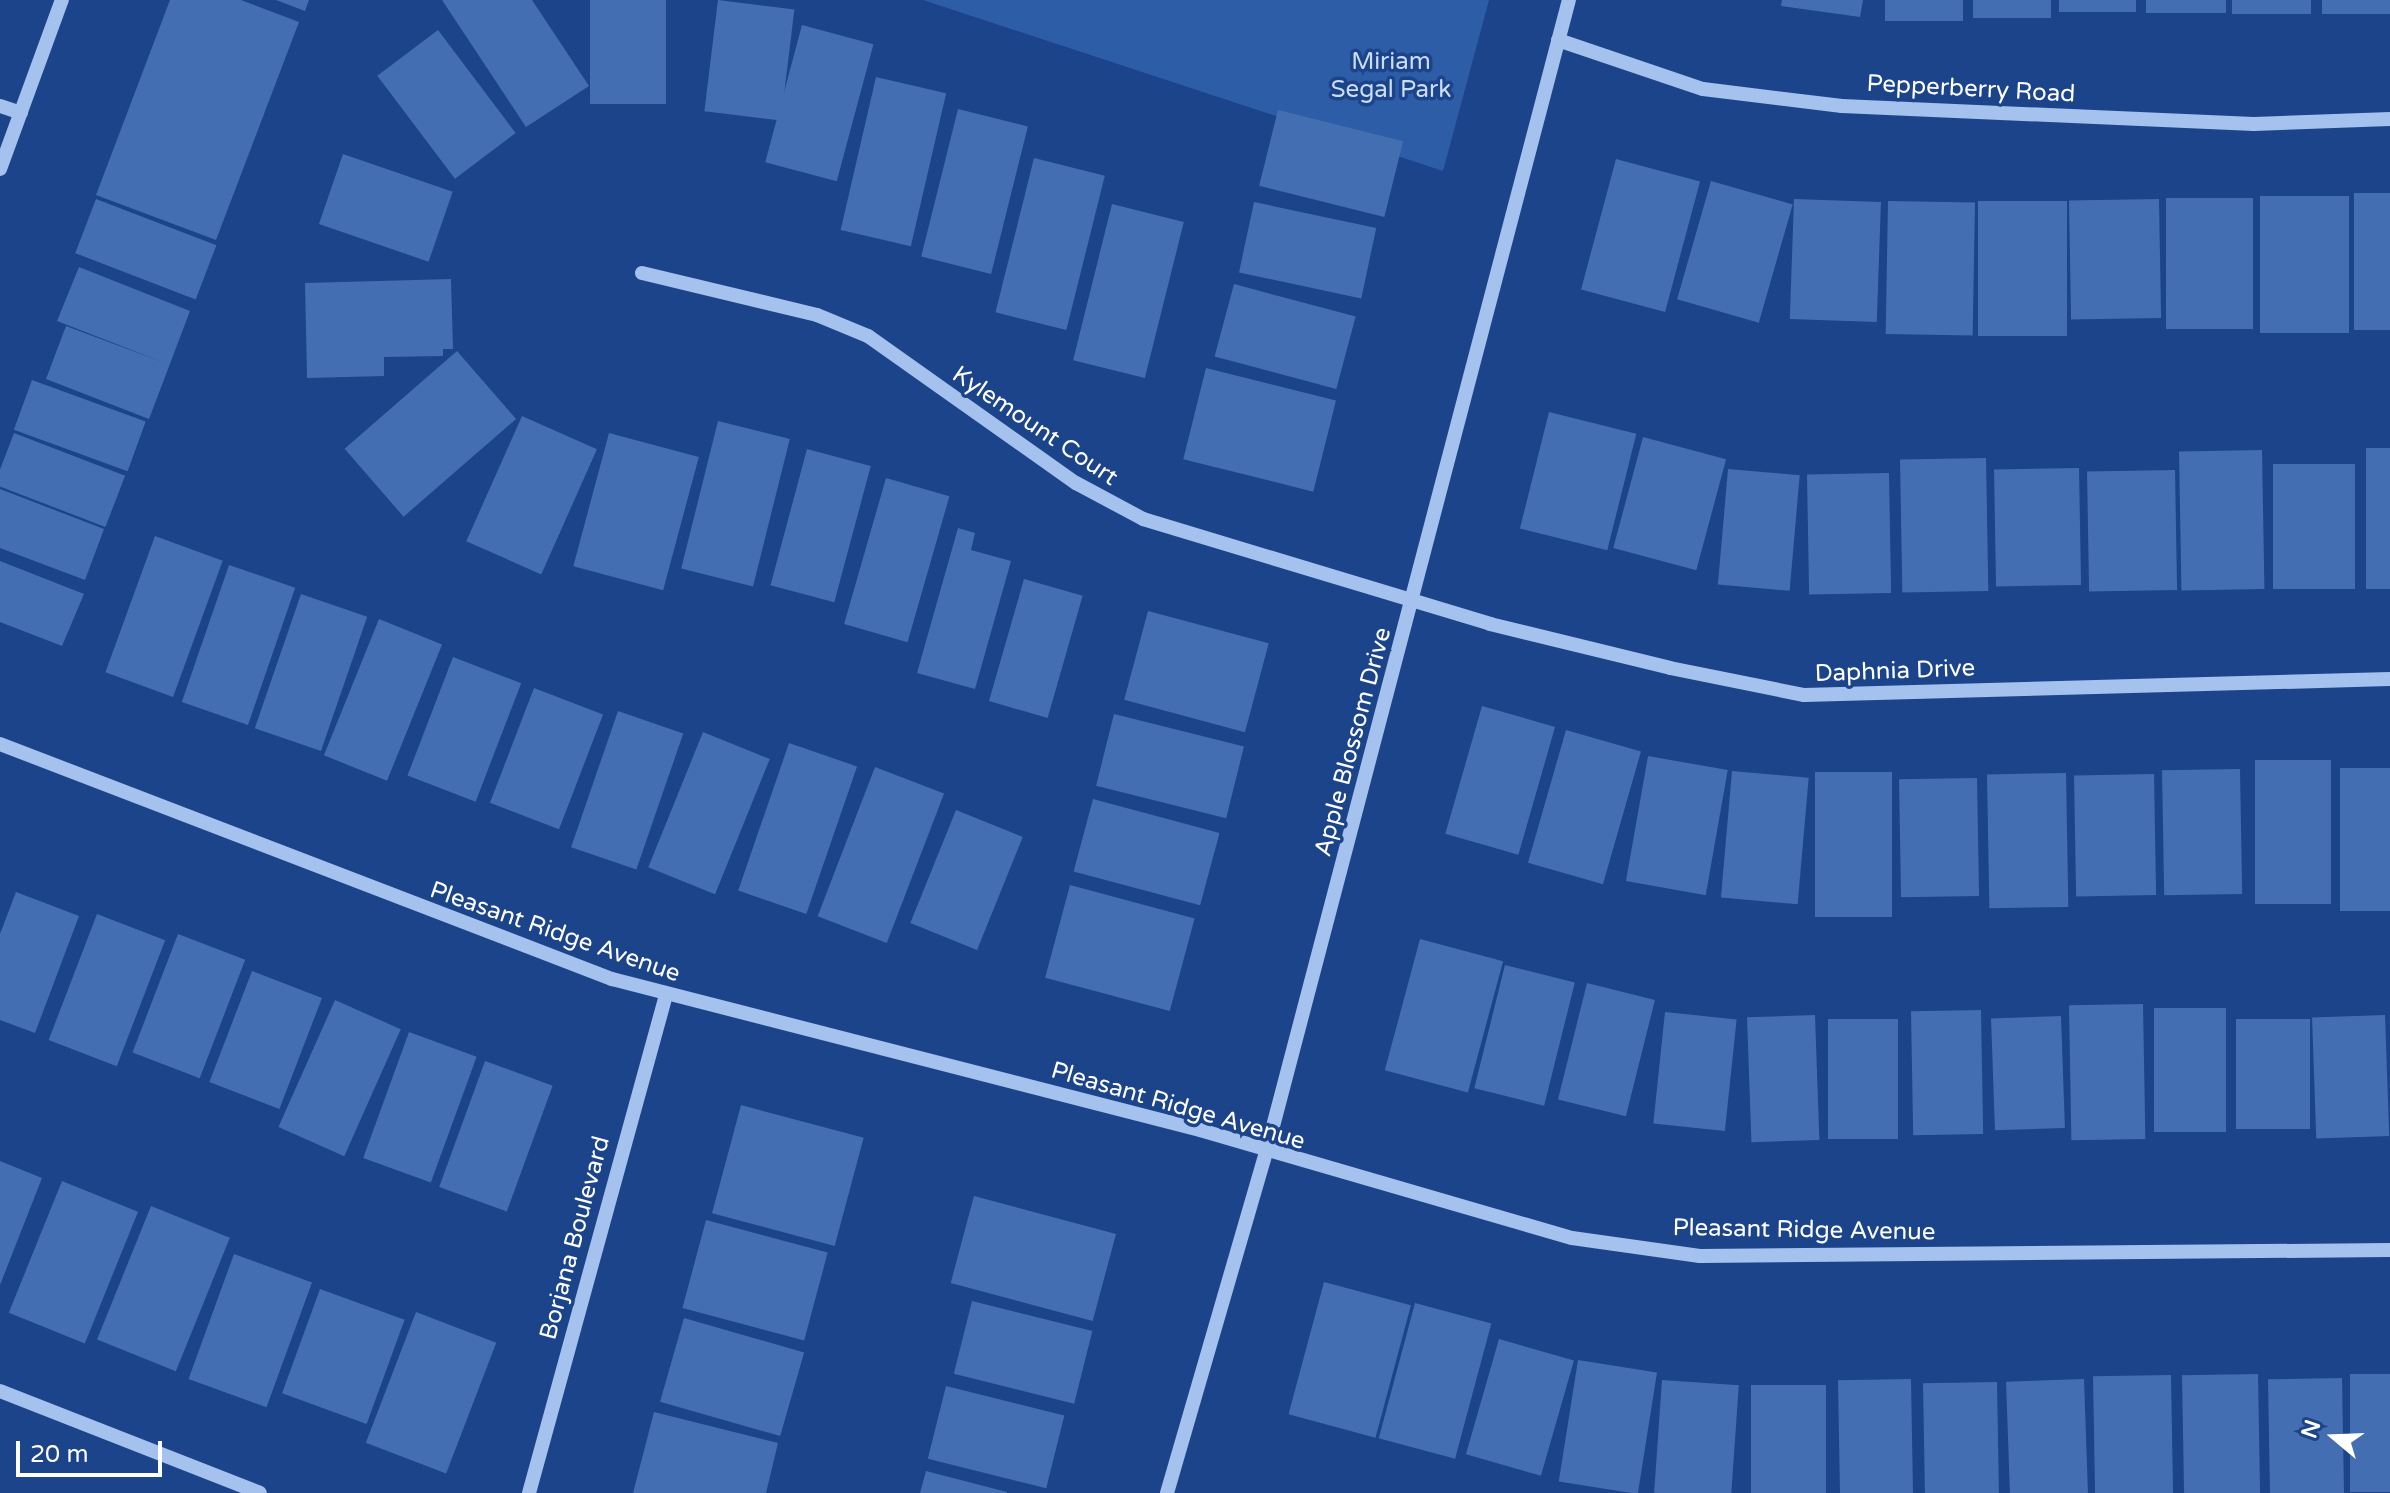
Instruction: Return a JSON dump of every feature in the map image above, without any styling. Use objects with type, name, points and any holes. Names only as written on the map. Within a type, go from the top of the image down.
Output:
[{"type":"street","points":[[0,169],[62,0]]},
{"type":"street","name":"Apple Blossom Drive","points":[[1167,1493],[1266,1153],[1569,0]]},
{"type":"street","name":"Pepperberry Road","points":[[1558,40],[1703,89],[1842,106],[2254,124],[2390,119]]},
{"type":"street","points":[[0,106],[21,113]]},
{"type":"street","name":"Kylemount Court","points":[[642,273],[843,325],[892,350],[1108,503],[1178,533],[1413,601]]},
{"type":"street","name":"Daphnia Drive","points":[[1413,601],[1804,695],[2390,679]]},
{"type":"street","name":"Pleasant Ridge Avenue","points":[[0,744],[479,932],[666,995],[1266,1153],[1572,1238],[1700,1256],[2390,1250]]},
{"type":"street","name":"Borjana Boulevard","points":[[529,1493],[666,995]]},
{"type":"street","points":[[0,1391],[260,1493]]},
{"type":"green space","name":"Miriam Segal Park","points":[[923,0],[1489,0],[1443,171]]},
{"type":"building","points":[[170,0],[241,0],[299,22],[216,240],[96,195]]},
{"type":"building","points":[[276,0],[309,0],[305,11]]},
{"type":"building","points":[[442,0],[532,0],[589,86],[526,127]]},
{"type":"building","points":[[590,0],[666,0],[666,104],[590,104]]},
{"type":"building","points":[[718,0],[794,9],[781,121],[704,111]]},
{"type":"building","points":[[1782,0],[1863,0],[1860,17],[1781,6]]},
{"type":"building","points":[[1885,0],[1963,0],[1963,21],[1885,21]]},
{"type":"building","points":[[1973,0],[2051,0],[2051,18],[1973,18]]},
{"type":"building","points":[[2059,0],[2136,0],[2136,12],[2059,12]]},
{"type":"building","points":[[2146,0],[2226,0],[2226,13],[2146,13]]},
{"type":"building","points":[[2232,0],[2311,0],[2311,14],[2232,14]]},
{"type":"building","points":[[2322,0],[2390,0],[2390,14],[2322,14]]},
{"type":"building","points":[[802,25],[873,44],[837,181],[765,162]]},
{"type":"building","points":[[438,30],[516,133],[455,179],[377,76]]},
{"type":"building","points":[[876,77],[946,93],[911,246],[841,230]]},
{"type":"building","points":[[958,109],[1028,126],[991,274],[921,256]]},
{"type":"building","points":[[1278,110],[1403,141],[1384,217],[1259,186]]},
{"type":"building","points":[[343,154],[453,192],[429,262],[319,224]]},
{"type":"building","points":[[1034,158],[1105,176],[1066,330],[996,312]]},
{"type":"building","points":[[1616,159],[1700,182],[1665,312],[1581,289]]},
{"type":"building","points":[[1711,181],[1793,204],[1759,323],[1677,299]]},
{"type":"building","points":[[2354,193],[2390,193],[2390,330],[2354,330]]},
{"type":"building","points":[[2260,196],[2349,196],[2349,333],[2260,333]]},
{"type":"building","points":[[2166,198],[2253,198],[2253,329],[2166,329]]},
{"type":"building","points":[[96,199],[216,245],[196,299],[75,253]]},
{"type":"building","points":[[1794,199],[1881,202],[1877,322],[1790,319]]},
{"type":"building","points":[[2159,199],[2161,318],[2071,320],[2069,201]]},
{"type":"building","points":[[1888,201],[1975,203],[1973,335],[1886,334]]},
{"type":"building","points":[[1978,201],[2067,201],[2067,336],[1978,336]]},
{"type":"building","points":[[1254,202],[1376,228],[1361,298],[1239,272]]},
{"type":"building","points":[[1112,204],[1184,222],[1145,378],[1073,360]]},
{"type":"building","points":[[79,267],[190,311],[149,419],[46,379],[66,326],[165,363],[57,321]]},
{"type":"building","points":[[451,279],[453,349],[443,349],[443,356],[384,357],[384,376],[307,378],[305,283]]},
{"type":"building","points":[[1234,284],[1356,317],[1336,389],[1215,356]]},
{"type":"building","points":[[457,351],[516,419],[404,517],[345,449]]},
{"type":"building","points":[[1206,368],[1336,400],[1313,492],[1183,459]]},
{"type":"building","points":[[32,380],[146,421],[128,471],[14,430]]},
{"type":"building","points":[[1549,412],[1636,434],[1607,550],[1520,528]]},
{"type":"building","points":[[522,416],[597,449],[541,575],[466,541]]},
{"type":"building","points":[[718,421],[790,439],[753,586],[681,568]]},
{"type":"building","points":[[14,433],[125,476],[105,527],[0,487],[0,469]]},
{"type":"building","points":[[609,433],[699,457],[663,590],[573,566]]},
{"type":"building","points":[[1643,437],[1726,459],[1696,570],[1613,548]]},
{"type":"building","points":[[2366,448],[2390,448],[2390,589],[2366,589]]},
{"type":"building","points":[[807,449],[871,466],[834,602],[771,585]]},
{"type":"building","points":[[2262,450],[2264,589],[2181,590],[2179,451]]},
{"type":"building","points":[[1986,458],[1988,591],[1902,592],[1900,460]]},
{"type":"building","points":[[2273,464],[2355,464],[2355,589],[2273,589]]},
{"type":"building","points":[[2079,468],[2081,585],[1996,586],[1994,469]]},
{"type":"building","points":[[1728,469],[1800,475],[1790,591],[1718,585]]},
{"type":"building","points":[[2175,470],[2177,590],[2089,592],[2087,472]]},
{"type":"building","points":[[1889,473],[1891,593],[1809,594],[1807,474]]},
{"type":"building","points":[[886,478],[949,496],[908,642],[844,624]]},
{"type":"building","points":[[0,489],[104,529],[85,580],[0,548]]},
{"type":"building","points":[[958,528],[975,533],[971,550],[1011,561],[975,689],[917,673]]},
{"type":"building","points":[[155,536],[223,561],[173,697],[105,672]]},
{"type":"building","points":[[0,561],[84,594],[62,646],[0,622]]},
{"type":"building","points":[[229,565],[295,588],[248,725],[182,702]]},
{"type":"building","points":[[1024,579],[1083,596],[1048,718],[989,701]]},
{"type":"building","points":[[301,594],[367,617],[321,751],[255,728]]},
{"type":"building","points":[[1148,611],[1269,643],[1245,732],[1124,700]]},
{"type":"building","points":[[379,619],[442,644],[387,781],[324,755]]},
{"type":"building","points":[[453,657],[521,683],[476,802],[407,776]]},
{"type":"building","points":[[534,688],[603,715],[559,829],[490,803]]},
{"type":"building","points":[[1482,706],[1555,727],[1518,855],[1445,834]]},
{"type":"building","points":[[618,711],[683,733],[636,870],[571,847]]},
{"type":"building","points":[[1114,714],[1244,746],[1226,818],[1096,786]]},
{"type":"building","points":[[1566,730],[1641,751],[1603,884],[1528,863]]},
{"type":"building","points":[[703,732],[770,759],[715,894],[648,867]]},
{"type":"building","points":[[789,743],[857,766],[806,914],[738,891]]},
{"type":"building","points":[[1648,756],[1728,770],[1706,895],[1626,881]]},
{"type":"building","points":[[2255,760],[2331,760],[2331,904],[2255,904]]},
{"type":"building","points":[[875,767],[944,794],[887,943],[818,916]]},
{"type":"building","points":[[2340,768],[2390,768],[2390,911],[2340,911]]},
{"type":"building","points":[[2240,769],[2242,894],[2164,895],[2162,770]]},
{"type":"building","points":[[1732,771],[1809,778],[1798,904],[1721,898]]},
{"type":"building","points":[[1815,772],[1892,772],[1892,917],[1815,917]]},
{"type":"building","points":[[2066,773],[2068,907],[1989,908],[1987,774]]},
{"type":"building","points":[[2154,774],[2156,895],[2076,896],[2074,775]]},
{"type":"building","points":[[1977,778],[1979,896],[1901,897],[1899,779]]},
{"type":"building","points":[[1093,799],[1220,833],[1200,905],[1074,871]]},
{"type":"building","points":[[956,810],[1023,837],[977,950],[910,923]]},
{"type":"building","points":[[1070,885],[1195,918],[1170,1011],[1045,978]]},
{"type":"building","points":[[16,892],[79,916],[35,1033],[0,1020],[0,934]]},
{"type":"building","points":[[97,914],[165,940],[117,1066],[49,1040]]},
{"type":"building","points":[[178,934],[245,960],[200,1078],[132,1053]]},
{"type":"building","points":[[1420,939],[1503,961],[1468,1093],[1385,1070]]},
{"type":"building","points":[[1505,965],[1575,982],[1544,1106],[1474,1088]]},
{"type":"building","points":[[252,971],[322,998],[279,1109],[209,1082]]},
{"type":"building","points":[[1587,983],[1655,1000],[1626,1116],[1558,1099]]},
{"type":"building","points":[[335,1000],[401,1029],[344,1156],[278,1127]]},
{"type":"building","points":[[2143,1004],[2145,1139],[2071,1140],[2069,1005]]},
{"type":"building","points":[[2154,1008],[2226,1008],[2226,1132],[2154,1132]]},
{"type":"building","points":[[1981,1010],[1983,1134],[1913,1135],[1911,1011]]},
{"type":"building","points":[[1665,1012],[1737,1020],[1725,1131],[1653,1123]]},
{"type":"building","points":[[1815,1015],[1819,1140],[1751,1142],[1747,1017]]},
{"type":"building","points":[[2385,1015],[2389,1136],[2316,1138],[2312,1018]]},
{"type":"building","points":[[2061,1016],[2065,1128],[1995,1130],[1991,1018]]},
{"type":"building","points":[[1828,1019],[1898,1019],[1898,1139],[1828,1139]]},
{"type":"building","points":[[2236,1019],[2310,1019],[2310,1129],[2236,1129]]},
{"type":"building","points":[[409,1032],[477,1057],[431,1183],[363,1158]]},
{"type":"building","points":[[485,1061],[553,1086],[507,1212],[439,1187]]},
{"type":"building","points":[[741,1105],[864,1138],[835,1246],[712,1213]]},
{"type":"building","points":[[0,1161],[42,1178],[0,1285]]},
{"type":"building","points":[[62,1181],[138,1212],[85,1343],[9,1313]]},
{"type":"building","points":[[974,1196],[1116,1234],[1093,1321],[951,1283]]},
{"type":"building","points":[[151,1206],[230,1238],[176,1371],[97,1340]]},
{"type":"building","points":[[706,1220],[828,1253],[804,1341],[682,1308]]},
{"type":"building","points":[[234,1254],[312,1282],[267,1407],[189,1379]]},
{"type":"building","points":[[1324,1282],[1411,1305],[1375,1438],[1289,1414]]},
{"type":"building","points":[[320,1289],[405,1320],[367,1424],[282,1393]]},
{"type":"building","points":[[972,1301],[1092,1331],[1074,1404],[954,1374]]},
{"type":"building","points":[[1415,1303],[1491,1323],[1455,1459],[1379,1438]]},
{"type":"building","points":[[416,1312],[496,1343],[446,1474],[366,1443]]},
{"type":"building","points":[[684,1318],[804,1352],[780,1436],[660,1402]]},
{"type":"building","points":[[1499,1339],[1574,1360],[1541,1476],[1466,1454]]},
{"type":"building","points":[[1578,1360],[1657,1373],[1638,1493],[1559,1481]]},
{"type":"building","points":[[2258,1374],[2260,1493],[2184,1493],[2182,1375]]},
{"type":"building","points":[[2350,1374],[2390,1374],[2390,1492],[2350,1492]]},
{"type":"building","points":[[2171,1375],[2173,1493],[2095,1493],[2093,1376]]},
{"type":"building","points":[[2342,1378],[2344,1493],[2270,1493],[2268,1379]]},
{"type":"building","points":[[1911,1379],[1913,1493],[1840,1493],[1838,1380]]},
{"type":"building","points":[[2084,1379],[2088,1493],[2010,1493],[2006,1382]]},
{"type":"building","points":[[1662,1380],[1739,1385],[1731,1493],[1654,1493]]},
{"type":"building","points":[[1997,1382],[1999,1493],[1925,1493],[1923,1383]]},
{"type":"building","points":[[1751,1385],[1826,1385],[1826,1493],[1751,1493]]},
{"type":"building","points":[[946,1386],[1064,1416],[1046,1488],[928,1459]]},
{"type":"building","points":[[654,1412],[778,1443],[766,1493],[633,1493]]},
{"type":"building","points":[[926,1471],[1007,1492],[1007,1493],[920,1493]]}]
